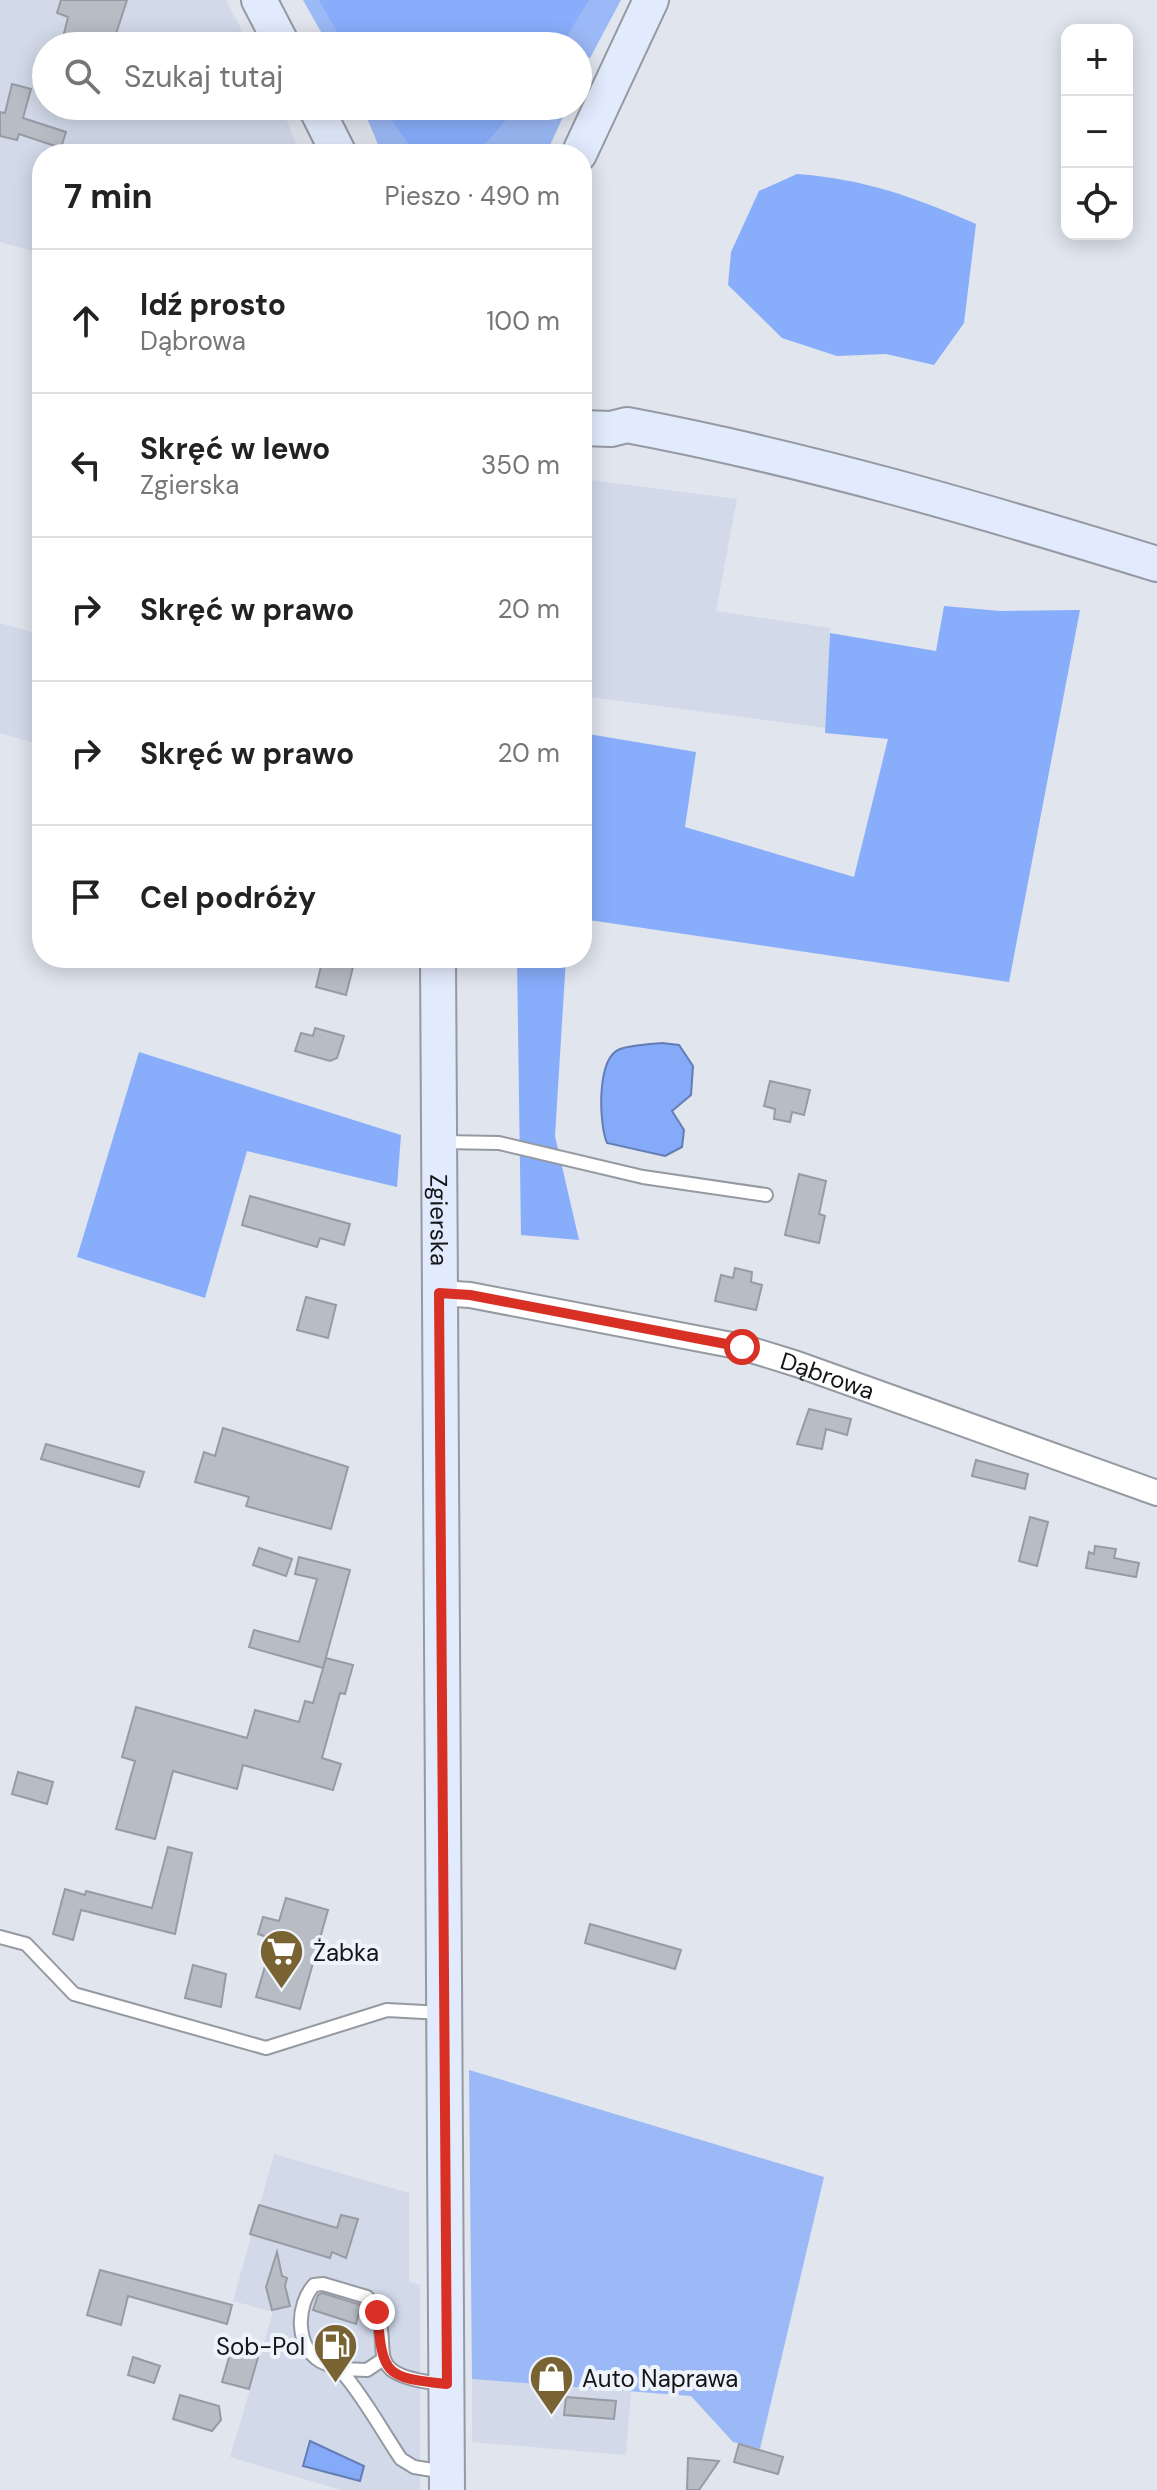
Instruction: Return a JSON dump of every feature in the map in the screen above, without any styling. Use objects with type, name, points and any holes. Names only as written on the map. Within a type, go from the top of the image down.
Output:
[{"type":"main road","points":[[259,0],[276,32]]},
{"type":"main road","points":[[584,144],[651,0]]},
{"type":"main road","points":[[322,120],[334,144]]},
{"type":"main road","points":[[592,408],[613,415],[627,425],[776,455],[893,484],[1157,564]]},
{"type":"main road","points":[[592,428],[611,429],[627,425]]},
{"type":"main road","name":"Zgierska","points":[[438,968],[446,2481]]},
{"type":"street","name":"Dąbrowa","points":[[439,1293],[470,1295],[742,1347],[1157,1493]]},
{"type":"lane","points":[[438,1142],[499,1143],[643,1177],[766,1195]]},
{"type":"lane","points":[[0,1937],[26,1944],[74,1994],[266,2048],[387,2010],[443,2013]]},
{"type":"lane","points":[[382,2360],[367,2370],[340,2369],[317,2360],[303,2342],[301,2317],[306,2294],[314,2285],[323,2284],[367,2297],[377,2312],[382,2360],[396,2375],[413,2381],[447,2384]]},
{"type":"lane","points":[[340,2369],[401,2459],[446,2481]]},
{"type":"shaded area","points":[[0,0],[226,0],[243,32],[32,32],[32,120],[287,120],[296,144],[32,144],[32,251],[0,242]]},
{"type":"shaded area","points":[[303,0],[621,0],[592,54],[592,32],[321,32]]},
{"type":"shaded area","points":[[319,0],[589,0],[570,32],[337,32]]},
{"type":"shaded area","points":[[368,120],[562,120],[551,144],[378,144]]},
{"type":"shaded area","points":[[391,120],[506,120],[484,144],[409,144]]},
{"type":"shaded area","points":[[797,174],[845,180],[889,191],[976,224],[964,323],[934,365],[886,354],[837,356],[782,338],[728,285],[731,252],[759,191]]},
{"type":"shaded area","points":[[592,480],[737,499],[716,611],[830,628],[826,728],[592,697]]},
{"type":"shaded area","points":[[944,606],[1000,611],[1080,610],[1009,982],[592,920],[592,735],[696,752],[685,827],[854,877],[888,739],[825,733],[830,633],[936,651]]},
{"type":"shaded area","points":[[0,623],[32,632],[32,742],[0,733]]},
{"type":"shaded area","points":[[517,968],[565,968],[555,1136],[579,1240],[521,1235]]},
{"type":"shaded area","points":[[662,1043],[679,1045],[693,1066],[691,1095],[672,1111],[684,1130],[682,1147],[665,1156],[607,1143],[601,1107],[603,1078],[612,1055],[620,1049]]},
{"type":"shaded area","points":[[139,1052],[401,1135],[397,1187],[247,1151],[205,1298],[77,1257]]},
{"type":"shaded area","points":[[469,2070],[824,2177],[760,2449],[733,2442],[691,2396],[472,2379]]},
{"type":"shaded area","name":"Sob-Pol","points":[[274,2154],[409,2193],[409,2282],[420,2285],[420,2490],[341,2490],[230,2457],[273,2312],[233,2301]]},
{"type":"shaded area","name":"Auto Naprawa","points":[[472,2379],[631,2391],[626,2455],[472,2442]]},
{"type":"shaded area","points":[[310,2441],[364,2466],[360,2481],[303,2466]]},
{"type":"building","points":[[61,0],[127,0],[117,32],[64,32],[68,17],[57,13]]},
{"type":"building","points":[[12,84],[31,89],[23,118],[66,132],[62,144],[49,144],[19,134],[17,140],[0,136],[0,112],[5,113]]},
{"type":"building","points":[[321,968],[353,968],[346,995],[316,987]]},
{"type":"building","points":[[315,1028],[344,1036],[337,1058],[330,1061],[295,1051],[301,1033],[313,1036]]},
{"type":"building","points":[[770,1081],[810,1090],[804,1115],[792,1112],[790,1122],[774,1119],[775,1109],[764,1106]]},
{"type":"building","points":[[799,1174],[826,1181],[819,1214],[825,1216],[819,1243],[785,1235]]},
{"type":"building","points":[[250,1196],[350,1224],[344,1245],[320,1238],[317,1247],[242,1225]]},
{"type":"building","points":[[735,1268],[752,1272],[751,1282],[762,1285],[756,1310],[715,1301],[721,1275],[733,1278]]},
{"type":"building","points":[[306,1297],[336,1305],[328,1338],[297,1330]]},
{"type":"building","points":[[809,1409],[851,1419],[847,1435],[826,1429],[822,1449],[797,1444]]},
{"type":"building","points":[[223,1428],[348,1467],[331,1529],[246,1506],[249,1497],[195,1482],[204,1452],[215,1456]]},
{"type":"building","points":[[46,1444],[144,1472],[139,1487],[41,1459]]},
{"type":"building","points":[[976,1460],[1028,1474],[1025,1489],[972,1476]]},
{"type":"building","points":[[1030,1517],[1048,1522],[1037,1566],[1019,1561]]},
{"type":"building","points":[[1095,1546],[1116,1549],[1114,1558],[1139,1563],[1136,1577],[1086,1568],[1089,1552],[1094,1554]]},
{"type":"building","points":[[259,1548],[292,1559],[286,1576],[253,1565]]},
{"type":"building","points":[[299,1557],[350,1570],[323,1668],[249,1647],[254,1630],[299,1642],[317,1579],[295,1574]]},
{"type":"building","points":[[326,1658],[353,1665],[345,1694],[340,1693],[322,1758],[341,1764],[333,1790],[243,1765],[237,1789],[173,1771],[155,1839],[116,1829],[135,1761],[122,1757],[136,1707],[247,1738],[255,1710],[299,1722],[305,1701],[313,1703]]},
{"type":"building","points":[[18,1772],[53,1782],[47,1804],[12,1794]]},
{"type":"building","points":[[168,1847],[192,1853],[175,1934],[81,1910],[73,1940],[53,1934],[65,1889],[85,1895],[86,1891],[152,1908]]},
{"type":"building","points":[[286,1898],[328,1910],[300,2009],[256,1997],[273,1939],[258,1934],[263,1917],[279,1921]]},
{"type":"building","points":[[590,1924],[681,1950],[675,1969],[585,1943]]},
{"type":"building","points":[[193,1965],[226,1974],[221,2007],[185,1998]]},
{"type":"building","points":[[259,2205],[337,2228],[341,2215],[358,2219],[346,2258],[332,2252],[330,2258],[250,2234]]},
{"type":"building","points":[[277,2252],[282,2276],[287,2278],[285,2286],[290,2306],[272,2310],[266,2287]]},
{"type":"building","points":[[100,2270],[232,2305],[227,2324],[128,2296],[121,2325],[87,2315]]},
{"type":"building","points":[[322,2293],[361,2305],[356,2324],[313,2310],[318,2295]]},
{"type":"building","points":[[232,2347],[259,2354],[249,2389],[222,2382]]},
{"type":"building","points":[[133,2357],[160,2366],[154,2383],[128,2375]]},
{"type":"building","points":[[180,2395],[219,2406],[221,2420],[212,2431],[173,2419]]},
{"type":"building","points":[[566,2397],[616,2401],[614,2419],[564,2415]]},
{"type":"building","points":[[739,2444],[783,2457],[778,2474],[734,2462]]},
{"type":"building","points":[[688,2458],[719,2461],[699,2490],[687,2490]]},
{"type":"place","name":"Żabka","points":[[282,1991]]},
{"type":"place","name":"Sob-Pol","points":[[336,2385]]},
{"type":"place","name":"Auto Naprawa","points":[[551,2417]]},
{"type":"route","points":[[377,2312],[382,2360],[396,2375],[413,2381],[447,2384],[439,1293],[470,1295],[742,1347]]}]
